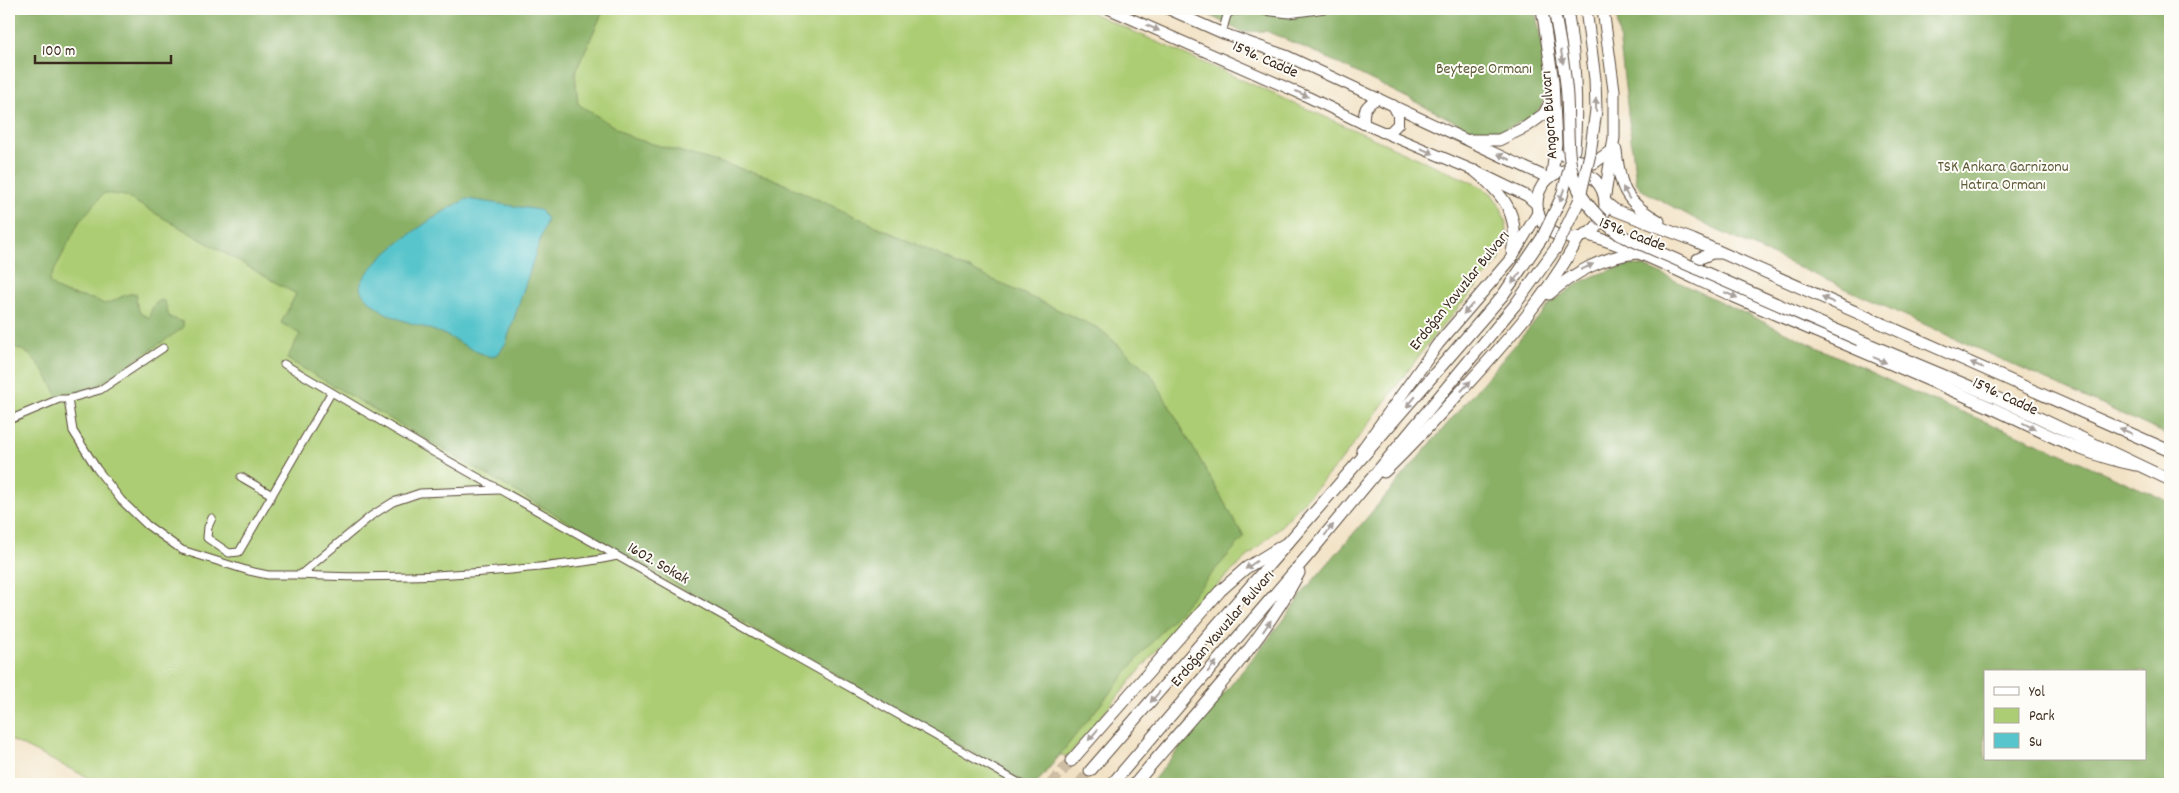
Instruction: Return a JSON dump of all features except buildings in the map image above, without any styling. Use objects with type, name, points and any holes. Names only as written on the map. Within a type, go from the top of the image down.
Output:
[{"type":"main road","name":"1596. Cadde","points":[[1109,9],[1308,97],[1382,132],[1475,171],[1527,196],[1537,208],[1547,229],[1555,234],[1564,237],[1582,236],[1639,253],[1710,286],[1993,409],[2078,449],[2106,459],[2136,465]]},
{"type":"main road","name":"1596. Cadde","points":[[1168,9],[1222,33],[1287,56],[1550,176],[1562,170],[1580,171],[1596,181],[1605,200],[1615,210],[1693,240],[2170,451]]},
{"type":"main road","name":"Angora Bulvarı","points":[[1542,9],[1553,95],[1556,143],[1550,176]]},
{"type":"main road","name":"Angora Bulvarı","points":[[1554,9],[1567,95],[1567,143],[1570,165],[1579,191],[1594,213]]},
{"type":"main road","name":"Angora Bulvarı","points":[[1542,238],[1562,196],[1574,150],[1576,97],[1574,52],[1567,9]]},
{"type":"main road","name":"Erdoğan Yavuzlar Bulvarı","points":[[1112,784],[1310,553],[1515,305],[1556,248],[1579,201],[1590,154],[1596,110],[1595,78],[1586,9]]},
{"type":"main road","points":[[1603,9],[1614,90],[1614,138],[1618,174],[1631,202],[1640,210],[1693,240]]},
{"type":"main road","points":[[1470,140],[1499,140],[1526,127],[1544,114],[1553,95]]},
{"type":"main road","points":[[1364,124],[1363,112],[1366,105],[1378,98]]},
{"type":"main road","points":[[1382,132],[1390,132],[1398,124],[1398,115],[1393,104]]},
{"type":"main road","points":[[1582,236],[1599,222],[1605,200],[1614,138]]},
{"type":"main road","points":[[1556,143],[1564,156],[1582,162],[1594,163],[1612,150]]},
{"type":"main road","points":[[1475,171],[1500,193],[1510,208],[1514,226],[1510,260]]},
{"type":"main road","points":[[1537,208],[1539,190],[1550,176]]},
{"type":"main road","name":"Erdoğan Yavuzlar Bulvarı","points":[[1337,487],[1414,375],[1510,260],[1537,208]]},
{"type":"main road","name":"1596. Cadde","points":[[1594,213],[1627,238],[1995,397],[2170,480]]},
{"type":"main road","name":"Erdoğan Yavuzlar Bulvarı","points":[[1358,495],[1428,428],[1493,356],[1534,306],[1582,236]]},
{"type":"main road","name":"Erdoğan Yavuzlar Bulvarı","points":[[1090,771],[1502,295],[1542,238]]},
{"type":"main road","points":[[1534,306],[1568,278],[1586,267],[1617,256],[1639,253]]},
{"type":"main road","points":[[1710,286],[1697,268],[1698,260],[1712,253],[1724,254]]},
{"type":"main road","points":[[1071,760],[1220,591],[1246,568],[1292,539]]},
{"type":"main road","points":[[1135,784],[1250,649],[1282,606],[1310,553]]},
{"type":"street","points":[[1222,33],[1227,15],[1232,11],[1257,10],[1290,14],[1325,9]]},
{"type":"street","points":[[9,420],[59,399],[68,399],[100,390],[163,348]]},
{"type":"street","name":"1602. Sokak","points":[[284,364],[499,490],[1021,784]]},
{"type":"street","points":[[212,518],[208,527],[207,538],[229,553],[238,552],[331,392]]},
{"type":"street","points":[[68,399],[73,431],[92,461],[121,500],[147,525],[182,550],[212,561],[268,575],[434,577],[586,563],[617,556]]},
{"type":"street","points":[[242,477],[272,495]]},
{"type":"street","points":[[300,575],[371,516],[393,502],[420,493],[499,490]]},
{"type":"green space","points":[[9,9],[1083,9],[1480,186],[1492,194],[1501,208],[1507,232],[1499,261],[1433,337],[1340,462],[1281,526],[1193,607],[1068,756],[1060,755],[1036,784],[101,784],[9,739]]},
{"type":"green space","points":[[9,9],[604,9],[575,73],[578,104],[632,138],[767,176],[1100,329],[1151,374],[1244,537],[1139,657],[1036,784],[1028,784],[646,567],[287,359],[300,334],[281,323],[296,294],[125,196],[104,193],[79,222],[49,281],[55,287],[68,294],[90,298],[104,304],[128,294],[137,294],[136,302],[140,313],[149,318],[154,305],[162,300],[165,302],[169,317],[183,322],[183,328],[97,386],[59,399],[40,366],[33,358],[18,348],[9,347]]},
{"type":"green space","name":"Beytepe Ormanı","points":[[1197,9],[1535,9],[1544,60],[1544,99],[1540,108],[1530,117],[1484,136],[1317,53],[1266,31],[1242,32]]},
{"type":"green space","name":"TSK Ankara Garnizonu Hatıra Ormanı","points":[[1616,9],[2170,9],[2170,436],[1710,227],[1642,190],[1636,182]]},
{"type":"green space","points":[[1635,265],[1644,266],[1911,391],[2042,445],[2170,502],[2170,784],[1150,784],[1283,621],[1305,590],[1550,304],[1580,283],[1609,271]]},
{"type":"water","points":[[467,199],[540,210],[547,219],[506,343],[499,353],[492,357],[473,350],[443,334],[386,313],[376,307],[360,288],[364,277],[389,251],[423,225]]},
{"type":"tunnel","points":[[1051,784],[1071,761]]},
{"type":"tunnel","points":[[1079,784],[1090,771]]}]
